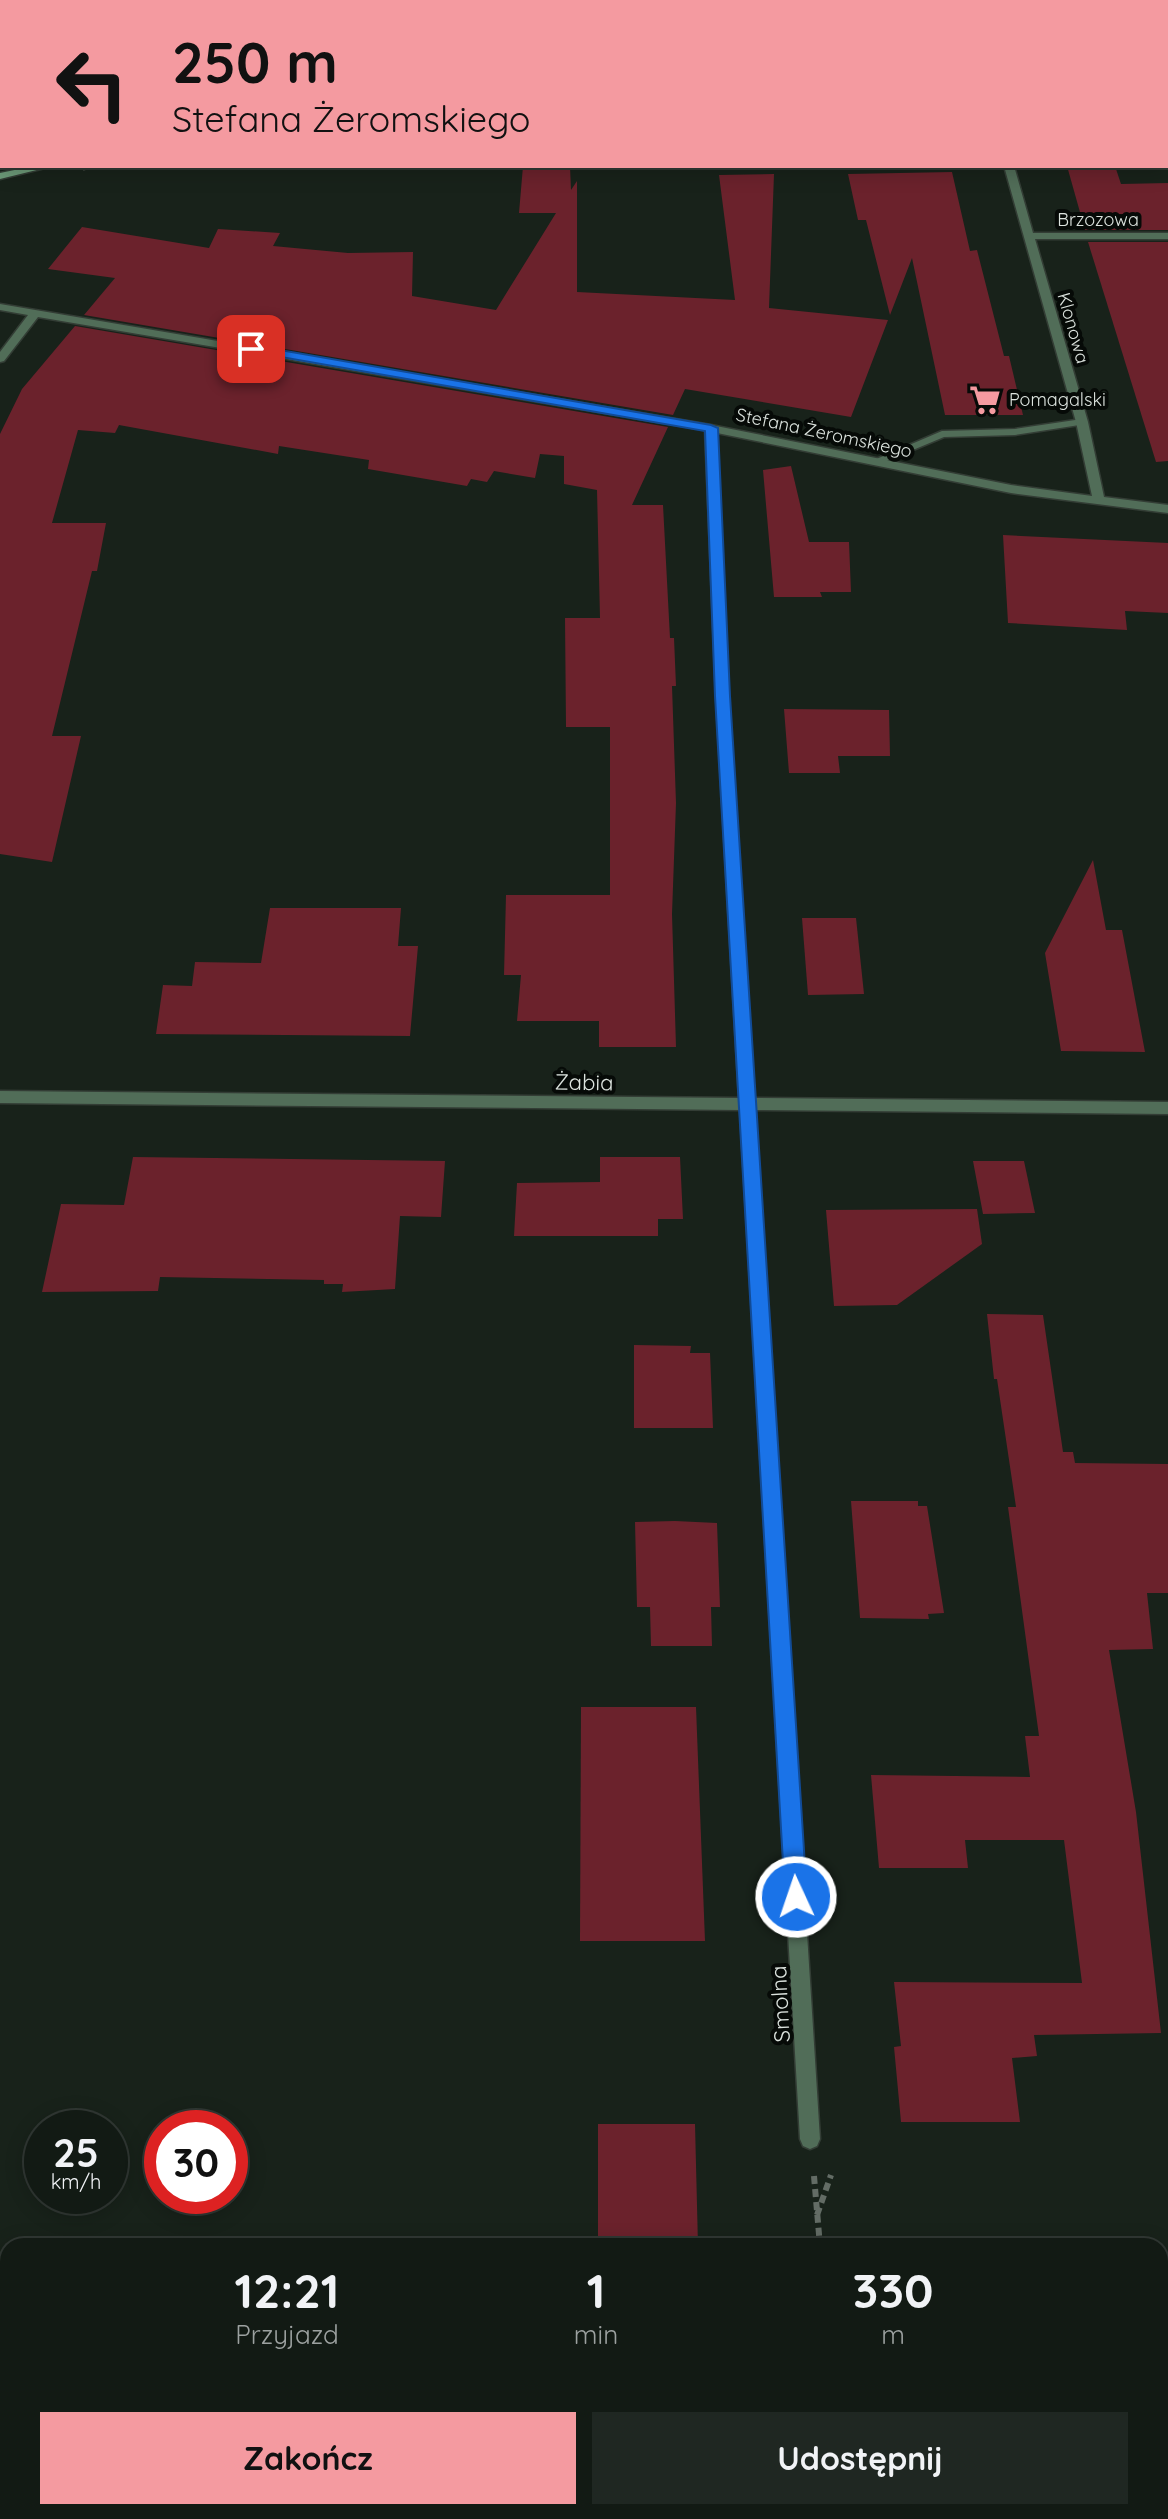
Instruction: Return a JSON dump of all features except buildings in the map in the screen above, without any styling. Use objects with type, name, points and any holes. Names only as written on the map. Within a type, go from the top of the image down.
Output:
[{"type":"main road","points":[[0,176],[38,168]]},
{"type":"street","name":"Klonowa","points":[[1010,168],[1082,422],[1099,501]]},
{"type":"street","name":"Brzozowa","points":[[1028,236],[1168,236]]},
{"type":"street","name":"Stefana Żeromskiego","points":[[0,307],[711,428],[873,463],[1099,501],[1168,509]]},
{"type":"street","points":[[0,359],[36,312]]},
{"type":"street","points":[[873,463],[942,434],[1015,432],[1082,422]]},
{"type":"street","name":"Smolna","points":[[711,428],[722,696],[810,2139]]},
{"type":"street","name":"Żabia","points":[[0,1097],[1168,1108]]},
{"type":"path","points":[[810,2139],[819,2238]]},
{"type":"path","points":[[817,2215],[836,2161]]},
{"type":"place","name":"Pomagalski","points":[[985,400]]},
{"type":"route","points":[[251,349],[711,428],[722,696],[796,1897]]}]
